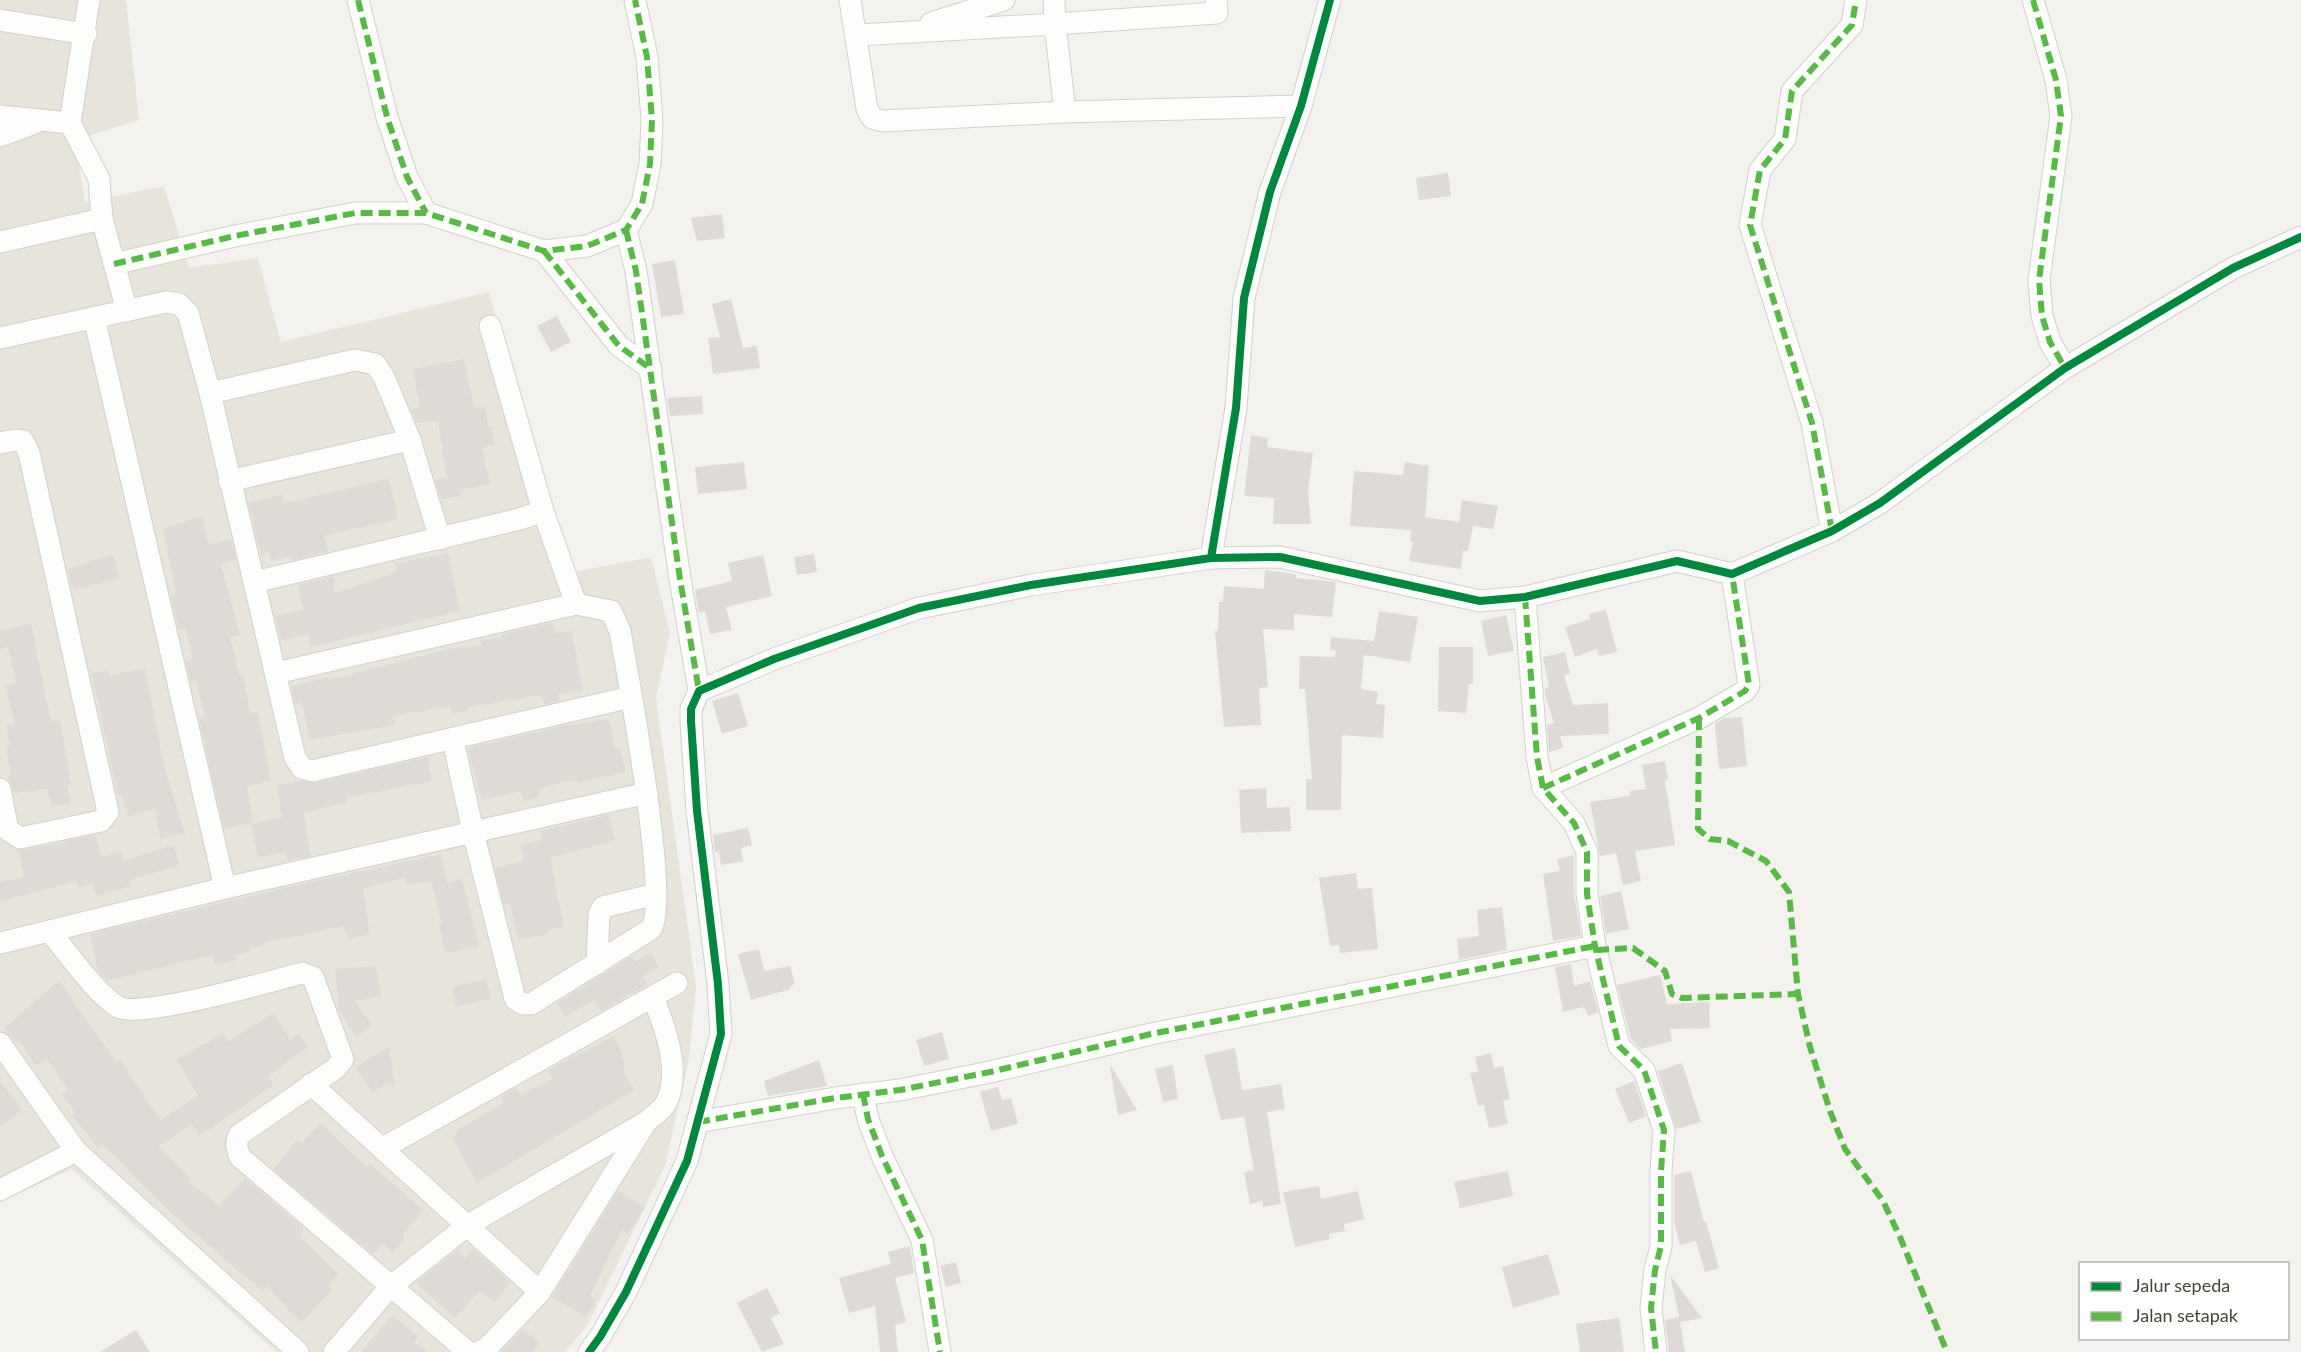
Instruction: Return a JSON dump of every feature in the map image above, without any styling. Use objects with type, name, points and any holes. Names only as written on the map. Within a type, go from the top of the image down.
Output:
[{"type":"street","points":[[89,0],[86,34],[70,123],[99,179],[102,219],[128,311]]},
{"type":"street","points":[[358,0],[387,117],[406,177],[426,213]]},
{"type":"street","points":[[114,264],[236,236],[355,213],[426,213],[543,251],[587,246],[626,230],[642,204],[650,164],[652,120],[647,57],[635,0]]},
{"type":"street","points":[[850,0],[858,35],[867,109],[872,118],[882,121],[1065,112],[1301,106]]},
{"type":"street","points":[[902,32],[1004,0]]},
{"type":"street","points":[[1054,0],[1065,112]]},
{"type":"street","points":[[858,35],[1217,13],[1216,0]]},
{"type":"street","points":[[1212,558],[1236,408],[1244,298],[1270,192],[1301,106],[1330,0]]},
{"type":"street","points":[[1832,531],[1812,423],[1750,225],[1760,170],[1785,139],[1792,91],[1852,26],[1856,0]]},
{"type":"street","points":[[2033,0],[2056,80],[2061,116],[2039,280],[2042,316],[2050,342],[2065,368]]},
{"type":"street","points":[[0,20],[86,34]]},
{"type":"street","points":[[0,116],[70,123]]},
{"type":"street","points":[[0,136],[38,121]]},
{"type":"street","points":[[0,242],[102,219]]},
{"type":"street","points":[[589,1352],[626,1292],[687,1161],[721,1034],[718,984],[697,810],[691,721],[691,709],[699,692],[680,579],[636,271],[626,230]]},
{"type":"street","points":[[699,692],[774,659],[919,608],[1031,585],[1212,558],[1280,557],[1480,601],[1525,597],[1677,561],[1732,574],[1832,531],[1880,503],[2065,368],[2233,268],[2301,237]]},
{"type":"street","points":[[543,251],[619,346],[651,369]]},
{"type":"street","points":[[0,338],[166,302],[179,304],[188,314],[210,393],[295,758],[302,768],[308,771],[453,740],[631,697]]},
{"type":"street","points":[[94,317],[225,888]]},
{"type":"street","points":[[490,326],[543,511],[576,604]]},
{"type":"street","points":[[210,393],[355,360],[375,364],[379,368],[410,440],[440,539]]},
{"type":"street","points":[[229,481],[410,440]]},
{"type":"street","points":[[0,443],[23,441],[29,453],[108,812],[101,821],[20,838],[8,830],[0,789]]},
{"type":"street","points":[[254,582],[440,539],[543,511]]},
{"type":"street","points":[[1543,788],[1699,718],[1745,691],[1749,685],[1732,574]]},
{"type":"street","points":[[1525,597],[1537,758],[1543,788],[1574,823],[1587,852],[1587,894],[1595,946],[1618,1046],[1644,1070],[1664,1130],[1661,1246],[1654,1270],[1651,1308],[1656,1352]]},
{"type":"street","points":[[276,673],[576,604],[611,611],[616,620],[647,793],[656,915],[651,929],[531,1004],[518,1002],[473,832],[453,740]]},
{"type":"street","points":[[0,943],[225,888],[647,793]]},
{"type":"street","points":[[597,964],[599,914],[603,907],[656,894]]},
{"type":"street","points":[[50,932],[107,998],[120,1009],[138,1011],[171,1006],[302,973],[310,975],[315,981],[343,1055],[336,1068],[239,1135],[236,1140],[238,1152],[390,1287],[468,1352]]},
{"type":"street","points":[[698,1122],[863,1094],[900,1090],[990,1072],[1151,1034],[1595,946]]},
{"type":"street","points":[[383,1148],[677,983]]},
{"type":"street","points":[[334,1352],[390,1287],[468,1225],[646,1122],[665,1104],[671,1088],[672,1066],[653,998]]},
{"type":"street","points":[[0,1044],[76,1151],[298,1352]]},
{"type":"street","points":[[310,1084],[540,1292]]},
{"type":"street","points":[[863,1094],[868,1119],[882,1156],[922,1240],[940,1352]]},
{"type":"street","points":[[478,1352],[488,1347],[540,1292],[646,1122]]},
{"type":"street","points":[[0,1190],[76,1151]]},
{"type":"shaded area","points":[[0,0],[126,0],[139,120],[75,140],[85,202],[164,186],[189,268],[258,258],[281,342],[489,292],[569,573],[651,557],[670,633],[656,698],[696,987],[689,1058],[665,1166],[588,1324],[565,1352],[276,1352],[72,1169],[0,1202]]},
{"type":"building","points":[[1448,173],[1451,196],[1419,200],[1416,178]]},
{"type":"building","points":[[722,214],[725,238],[697,241],[691,218]]},
{"type":"building","points":[[675,260],[684,314],[661,317],[652,264]]},
{"type":"building","points":[[731,299],[743,348],[757,346],[760,368],[713,374],[708,338],[720,337],[712,304]]},
{"type":"building","points":[[557,316],[571,342],[551,352],[537,326]]},
{"type":"building","points":[[464,359],[474,408],[485,406],[488,427],[491,426],[495,445],[482,447],[490,484],[460,490],[461,496],[441,499],[435,480],[447,478],[438,421],[417,423],[411,409],[420,407],[413,369]]},
{"type":"building","points":[[702,396],[703,414],[670,416],[667,398]]},
{"type":"building","points":[[1251,435],[1268,438],[1267,447],[1313,453],[1308,491],[1311,524],[1273,524],[1274,498],[1244,496]]},
{"type":"building","points":[[744,462],[747,489],[698,494],[695,467]]},
{"type":"building","points":[[1405,462],[1429,466],[1425,517],[1459,522],[1462,500],[1498,506],[1493,529],[1473,526],[1468,551],[1463,551],[1461,569],[1409,561],[1413,542],[1410,541],[1411,530],[1350,526],[1354,471],[1403,475]]},
{"type":"building","points":[[389,479],[398,519],[324,536],[328,551],[292,560],[291,556],[271,561],[269,552],[261,554],[249,503],[282,495],[284,503]]},
{"type":"building","points":[[202,516],[208,544],[231,539],[236,560],[222,563],[222,569],[240,634],[230,637],[239,675],[243,674],[250,714],[258,712],[271,781],[247,786],[253,823],[224,829],[199,718],[205,717],[196,681],[191,683],[186,661],[193,658],[185,628],[179,630],[171,595],[176,593],[163,529]]},
{"type":"building","points":[[448,553],[460,611],[311,647],[308,634],[281,641],[275,616],[303,609],[298,585],[333,576],[335,593],[397,572],[395,563]]},
{"type":"building","points":[[113,554],[119,578],[73,590],[68,569]]},
{"type":"building","points":[[814,554],[817,572],[797,575],[794,557]]},
{"type":"building","points":[[763,555],[772,596],[726,607],[732,630],[710,634],[705,611],[699,613],[695,590],[732,581],[728,563]]},
{"type":"building","points":[[1265,570],[1296,574],[1296,578],[1336,582],[1332,617],[1294,614],[1294,630],[1263,629],[1268,687],[1259,688],[1261,725],[1224,727],[1215,631],[1218,631],[1219,602],[1223,602],[1224,586],[1264,589]]},
{"type":"building","points":[[1606,610],[1617,652],[1599,656],[1597,649],[1575,657],[1565,627],[1590,619],[1589,614]]},
{"type":"building","points":[[1379,611],[1418,617],[1410,662],[1364,655],[1361,689],[1378,692],[1376,704],[1385,705],[1383,738],[1342,735],[1341,810],[1306,810],[1306,779],[1312,779],[1305,689],[1299,689],[1300,656],[1335,657],[1336,651],[1330,650],[1331,637],[1374,641]]},
{"type":"building","points":[[1506,615],[1514,651],[1488,656],[1481,621]]},
{"type":"building","points":[[552,623],[555,633],[572,631],[583,691],[558,694],[559,701],[544,704],[542,695],[468,707],[468,711],[452,714],[451,706],[393,716],[395,725],[310,740],[302,702],[296,704],[291,686],[328,677],[329,680],[449,649],[482,645],[481,641],[502,637],[501,634]]},
{"type":"building","points":[[31,624],[51,722],[60,720],[71,785],[67,785],[71,803],[51,807],[48,789],[14,793],[8,776],[11,775],[6,746],[10,745],[7,725],[15,724],[5,685],[16,682],[8,647],[0,649],[0,630]]},
{"type":"building","points":[[1439,647],[1473,647],[1473,684],[1469,684],[1466,713],[1438,711]]},
{"type":"building","points":[[1565,652],[1570,674],[1564,675],[1573,705],[1608,703],[1609,734],[1560,736],[1563,748],[1549,752],[1547,725],[1554,723],[1545,695],[1545,688],[1549,687],[1543,657]]},
{"type":"building","points":[[145,668],[164,766],[185,834],[160,839],[155,809],[128,816],[122,795],[118,796],[92,673],[108,670],[109,676]]},
{"type":"building","points":[[738,693],[748,726],[722,734],[712,701]]},
{"type":"building","points":[[1742,717],[1747,766],[1719,769],[1715,724],[1724,718]]},
{"type":"building","points":[[609,719],[615,749],[620,748],[626,772],[578,783],[577,780],[538,788],[540,797],[523,801],[521,791],[482,800],[468,748],[563,726]]},
{"type":"building","points":[[428,757],[432,781],[346,798],[347,802],[304,813],[311,856],[288,861],[286,852],[258,857],[251,824],[282,817],[277,786],[301,781],[315,783]]},
{"type":"building","points":[[1665,761],[1668,779],[1665,780],[1675,845],[1635,851],[1641,881],[1623,885],[1616,853],[1600,856],[1590,802],[1630,796],[1630,791],[1646,789],[1642,765]]},
{"type":"building","points":[[1266,788],[1267,808],[1290,807],[1291,831],[1241,833],[1239,790]]},
{"type":"building","points":[[609,815],[615,840],[550,858],[564,927],[548,930],[548,934],[518,940],[510,903],[504,905],[495,868],[524,861],[521,844],[542,840],[540,831]]},
{"type":"building","points":[[748,828],[752,845],[741,848],[743,861],[721,865],[719,852],[715,853],[713,835]]},
{"type":"building","points":[[96,835],[101,857],[121,851],[123,860],[174,845],[179,865],[129,880],[131,886],[96,896],[93,884],[78,888],[75,881],[0,902],[0,882],[24,877],[19,851]]},
{"type":"building","points":[[441,854],[447,883],[462,879],[479,946],[445,954],[439,924],[442,924],[431,881],[407,885],[406,877],[363,889],[370,933],[362,936],[347,939],[344,926],[265,943],[265,945],[250,948],[250,952],[235,955],[237,960],[215,966],[212,955],[107,981],[98,971],[90,934]]},
{"type":"building","points":[[1574,855],[1574,894],[1581,936],[1553,941],[1543,874],[1560,871],[1557,859]]},
{"type":"building","points":[[1356,873],[1358,889],[1372,888],[1378,949],[1340,953],[1339,945],[1330,946],[1319,878]]},
{"type":"building","points":[[1621,891],[1629,929],[1606,934],[1600,896]]},
{"type":"building","points":[[1502,907],[1507,950],[1459,960],[1457,939],[1479,936],[1477,910]]},
{"type":"building","points":[[759,949],[764,971],[790,966],[795,984],[790,986],[791,989],[751,1000],[738,954]]},
{"type":"building","points":[[651,952],[659,967],[642,976],[647,984],[601,1011],[594,1000],[565,1017],[557,1003],[632,956],[635,962]]},
{"type":"building","points":[[1571,964],[1574,986],[1590,981],[1598,1012],[1588,1016],[1584,1007],[1563,1012],[1555,967]]},
{"type":"building","points":[[376,966],[381,996],[354,1001],[372,1024],[356,1037],[339,1010],[335,969]]},
{"type":"building","points":[[1660,975],[1667,1004],[1709,1002],[1710,1028],[1670,1029],[1672,1041],[1640,1049],[1631,1039],[1617,985]]},
{"type":"building","points":[[486,979],[491,999],[456,1007],[452,987]]},
{"type":"building","points":[[59,981],[117,1063],[120,1060],[160,1120],[198,1096],[177,1060],[223,1033],[228,1041],[274,1013],[290,1039],[299,1033],[308,1047],[268,1076],[274,1085],[199,1136],[192,1124],[158,1147],[191,1179],[188,1181],[219,1206],[245,1178],[304,1229],[299,1235],[339,1275],[328,1285],[333,1290],[301,1323],[267,1286],[263,1291],[236,1269],[175,1216],[102,1144],[98,1148],[72,1116],[76,1113],[62,1094],[68,1090],[47,1059],[36,1066],[19,1041],[17,1043],[4,1028]]},
{"type":"building","points":[[942,1032],[949,1059],[924,1066],[916,1040]]},
{"type":"building","points":[[614,1036],[625,1067],[622,1068],[634,1090],[477,1183],[451,1136],[458,1133],[456,1130],[504,1103],[501,1097],[516,1088],[520,1095],[553,1079],[548,1070]]},
{"type":"building","points":[[389,1047],[395,1088],[391,1083],[372,1092],[355,1067]]},
{"type":"building","points":[[1235,1048],[1242,1090],[1281,1084],[1285,1109],[1267,1112],[1281,1204],[1263,1207],[1262,1201],[1250,1204],[1244,1172],[1254,1170],[1244,1117],[1221,1120],[1204,1055]]},
{"type":"building","points":[[1491,1053],[1494,1068],[1503,1066],[1510,1099],[1503,1101],[1508,1124],[1489,1128],[1484,1105],[1478,1106],[1470,1073],[1478,1072],[1475,1057]]},
{"type":"building","points":[[819,1060],[827,1086],[768,1096],[764,1081]]},
{"type":"building","points":[[1682,1063],[1701,1122],[1676,1129],[1658,1071]]},
{"type":"building","points":[[1173,1065],[1178,1099],[1163,1102],[1155,1069]]},
{"type":"building","points":[[1111,1066],[1137,1110],[1118,1115]]},
{"type":"building","points":[[0,1081],[22,1110],[0,1126]]},
{"type":"building","points":[[1634,1081],[1646,1116],[1629,1123],[1615,1089]]},
{"type":"building","points":[[998,1087],[1002,1100],[1011,1098],[1018,1124],[991,1131],[980,1092]]},
{"type":"building","points":[[321,1123],[367,1167],[370,1164],[423,1210],[402,1235],[405,1238],[393,1253],[382,1243],[373,1254],[273,1169],[297,1140],[301,1143]]},
{"type":"building","points":[[1508,1171],[1513,1196],[1460,1208],[1454,1182]]},
{"type":"building","points":[[1691,1171],[1719,1268],[1705,1272],[1696,1241],[1680,1245],[1674,1221],[1674,1175]]},
{"type":"building","points":[[1319,1186],[1321,1199],[1358,1191],[1364,1219],[1344,1224],[1345,1231],[1329,1234],[1330,1239],[1295,1247],[1283,1192]]},
{"type":"building","points":[[618,1191],[645,1208],[628,1234],[622,1230],[590,1296],[596,1299],[586,1317],[552,1297]]},
{"type":"building","points":[[910,1246],[914,1273],[895,1278],[906,1322],[895,1325],[898,1352],[880,1352],[875,1306],[849,1313],[839,1278],[891,1264],[888,1252]]},
{"type":"building","points":[[472,1248],[510,1282],[495,1302],[480,1290],[455,1318],[416,1283],[457,1250],[465,1258]]},
{"type":"building","points":[[1548,1254],[1560,1294],[1513,1308],[1502,1267]]},
{"type":"building","points":[[956,1262],[961,1283],[946,1287],[940,1266]]},
{"type":"building","points":[[1670,1275],[1702,1318],[1680,1322],[1685,1352],[1669,1352],[1665,1320],[1679,1317]]},
{"type":"building","points":[[767,1288],[780,1313],[771,1318],[784,1344],[762,1352],[737,1303]]},
{"type":"building","points":[[393,1315],[418,1337],[414,1342],[427,1352],[361,1352]]},
{"type":"building","points":[[1619,1318],[1624,1352],[1580,1352],[1576,1324]]},
{"type":"building","points":[[523,1329],[540,1343],[532,1352],[501,1352]]},
{"type":"building","points":[[136,1330],[150,1352],[100,1352]]},
{"type":"marked path","points":[[358,0],[387,117],[407,177],[426,213]]},
{"type":"marked path","points":[[114,264],[235,236],[355,213],[426,213],[544,251],[587,246],[626,230],[642,204],[650,164],[652,120],[647,57],[635,0]]},
{"type":"marked path","points":[[1832,531],[1812,423],[1750,225],[1760,170],[1785,139],[1792,91],[1852,25],[1856,0]]},
{"type":"marked path","points":[[2033,0],[2056,80],[2061,116],[2039,280],[2042,316],[2050,342],[2065,368]]},
{"type":"marked path","points":[[626,230],[636,271],[680,579],[699,691]]},
{"type":"marked path","points":[[544,251],[619,346],[651,369]]},
{"type":"marked path","points":[[1543,788],[1699,718],[1745,691],[1749,685],[1732,574]]},
{"type":"marked path","points":[[1525,597],[1537,757],[1543,788],[1574,823],[1587,852],[1587,894],[1595,946],[1619,1046],[1644,1070],[1664,1130],[1661,1171],[1661,1246],[1655,1270],[1651,1308],[1656,1352]]},
{"type":"marked path","points":[[1699,718],[1698,829],[1710,839],[1728,841],[1766,861],[1789,892],[1798,994],[1810,1047],[1830,1111],[1845,1149],[1883,1201],[1947,1352]]},
{"type":"marked path","points":[[698,1122],[835,1098],[900,1090],[990,1072],[1151,1034],[1595,946]]},
{"type":"marked path","points":[[1597,950],[1633,948],[1665,971],[1672,994],[1682,998],[1798,994]]},
{"type":"marked path","points":[[863,1094],[868,1119],[882,1156],[922,1240],[940,1352]]},
{"type":"cycle path","points":[[589,1352],[626,1292],[687,1161],[721,1034],[718,984],[697,811],[691,721],[691,709],[699,691],[774,659],[919,608],[1031,585],[1211,558],[1236,408],[1244,298],[1270,192],[1301,106],[1330,0]]},
{"type":"cycle path","points":[[1211,558],[1280,557],[1480,601],[1525,597],[1677,561],[1732,574],[1832,531],[1880,503],[2065,368],[2233,268],[2301,237]]}]
